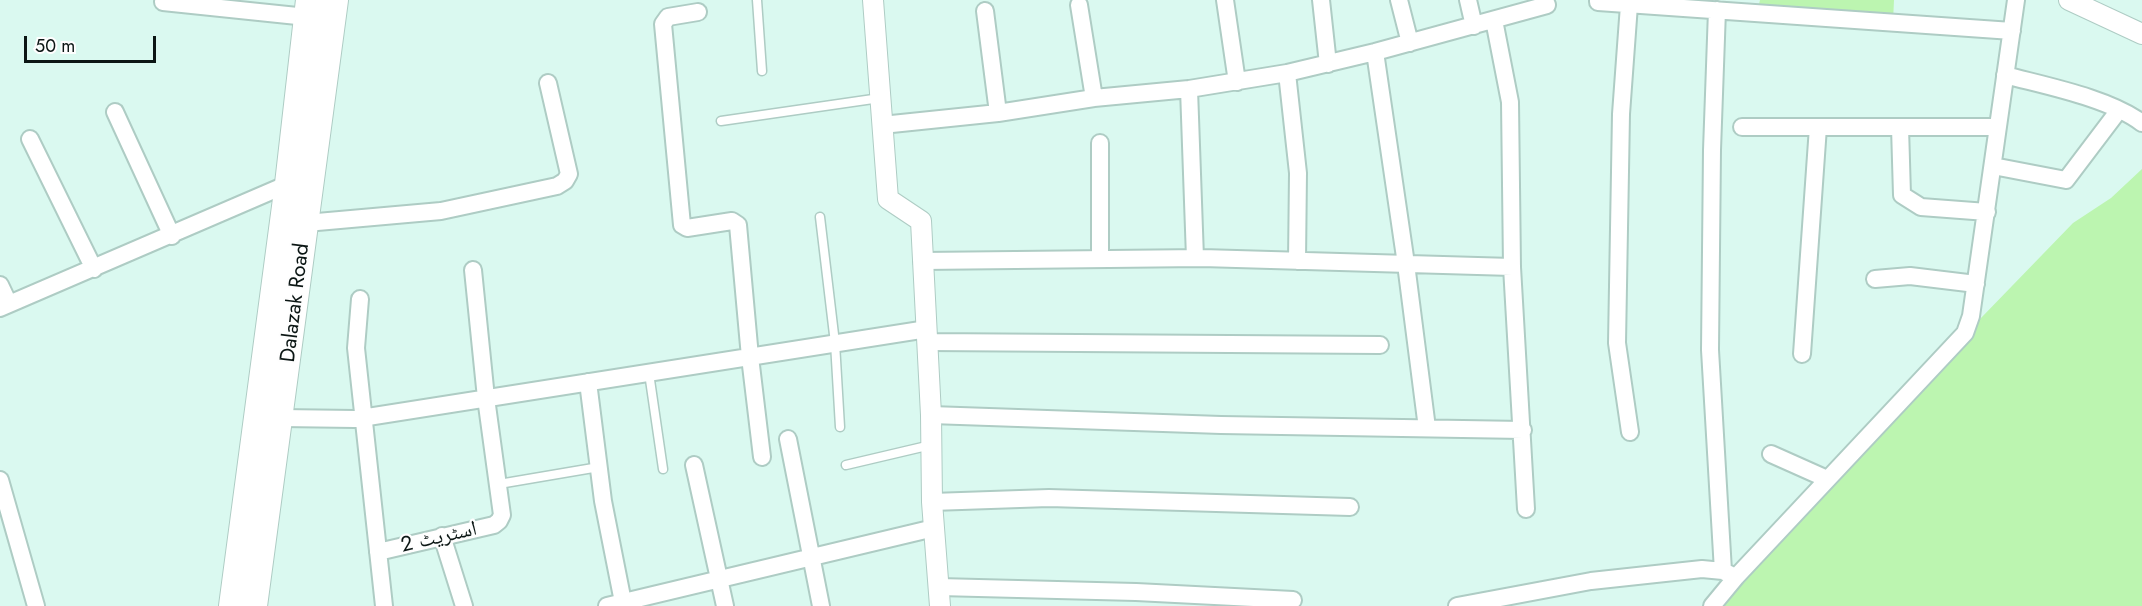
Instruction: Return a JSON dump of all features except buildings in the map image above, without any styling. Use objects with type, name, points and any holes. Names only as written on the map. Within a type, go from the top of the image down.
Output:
[{"type":"main road","name":"Dalazak Road","points":[[232,606],[306,223],[336,0]]},
{"type":"main road","name":"Dalazak Road","points":[[254,606],[288,184],[308,8]]},
{"type":"street","points":[[873,0],[888,199],[921,221],[931,416],[932,502],[940,596],[1136,592],[1293,600]]},
{"type":"street","points":[[1225,0],[1237,82]]},
{"type":"street","points":[[1322,0],[1328,64]]},
{"type":"street","points":[[1399,0],[1410,43]]},
{"type":"street","points":[[1468,0],[1474,26]]},
{"type":"street","points":[[882,125],[998,113],[1094,98],[1189,90],[1287,73],[1474,26],[1546,5],[1545,0]]},
{"type":"street","points":[[1598,0],[1598,2],[1629,5],[1675,4],[1718,10],[2012,31]]},
{"type":"street","points":[[1712,606],[1729,574],[1827,479],[1965,333],[1971,316],[1976,284],[2016,0]]},
{"type":"street","points":[[2069,0],[2142,34]]},
{"type":"street","points":[[164,2],[308,8]]},
{"type":"street","points":[[1079,4],[1094,98]]},
{"type":"street","points":[[1629,5],[1621,114],[1617,343],[1630,432]]},
{"type":"street","points":[[1718,10],[1712,150],[1710,350],[1729,574]]},
{"type":"street","points":[[985,11],[998,113]]},
{"type":"street","points":[[698,12],[668,17],[663,24],[682,225],[687,228],[732,221],[738,225],[762,457]]},
{"type":"street","points":[[1494,20],[1510,102],[1512,267],[1526,509]]},
{"type":"street","points":[[1375,52],[1427,428]]},
{"type":"street","points":[[1287,73],[1298,173],[1297,261]]},
{"type":"street","points":[[2005,75],[2074,93],[2131,114],[2142,123]]},
{"type":"street","points":[[306,223],[441,211],[557,186],[565,181],[569,174],[548,83]]},
{"type":"street","points":[[1189,90],[1195,258]]},
{"type":"street","points":[[1993,166],[2066,180],[2120,110]]},
{"type":"street","points":[[116,112],[172,236]]},
{"type":"street","points":[[1802,354],[1818,127]]},
{"type":"street","points":[[1900,127],[1902,195],[1921,207],[1987,212]]},
{"type":"street","points":[[1742,128],[1998,127]]},
{"type":"street","points":[[30,139],[94,268]]},
{"type":"street","points":[[1100,143],[1100,259]]},
{"type":"street","points":[[0,285],[5,306],[172,236],[288,184]]},
{"type":"street","points":[[922,261],[1195,258],[1512,267]]},
{"type":"street","points":[[473,270],[486,398],[498,484]]},
{"type":"street","points":[[1875,279],[1910,276],[1976,284]]},
{"type":"street","points":[[360,299],[356,348],[384,606]]},
{"type":"street","points":[[269,418],[362,417],[835,344],[927,335],[1380,345]]},
{"type":"street","points":[[588,382],[615,604],[641,602],[719,578],[934,528]]},
{"type":"street","points":[[931,416],[1221,425],[1523,430]]},
{"type":"street","points":[[788,439],[821,606]]},
{"type":"street","points":[[1771,454],[1827,479]]},
{"type":"street","points":[[694,465],[725,606]]},
{"type":"street","points":[[0,480],[5,518],[36,606]]},
{"type":"street","name":"اسٹریٹ 2","points":[[378,552],[494,525],[502,515],[498,484]]},
{"type":"street","points":[[932,502],[1049,498],[1350,507]]},
{"type":"street","points":[[442,536],[464,606]]},
{"type":"street","points":[[1457,606],[1591,581],[1702,569],[1729,574]]},
{"type":"lane","points":[[758,0],[762,71]]},
{"type":"lane","points":[[721,121],[880,98]]},
{"type":"lane","points":[[820,217],[835,344],[840,427]]},
{"type":"lane","points":[[649,373],[663,469]]},
{"type":"lane","points":[[846,465],[931,445]]},
{"type":"lane","points":[[498,484],[599,467]]},
{"type":"green space","points":[[1760,0],[1894,0],[1893,22],[1757,13]]},
{"type":"green space","points":[[2142,169],[2142,606],[1702,606],[2073,223],[2111,198]]}]
